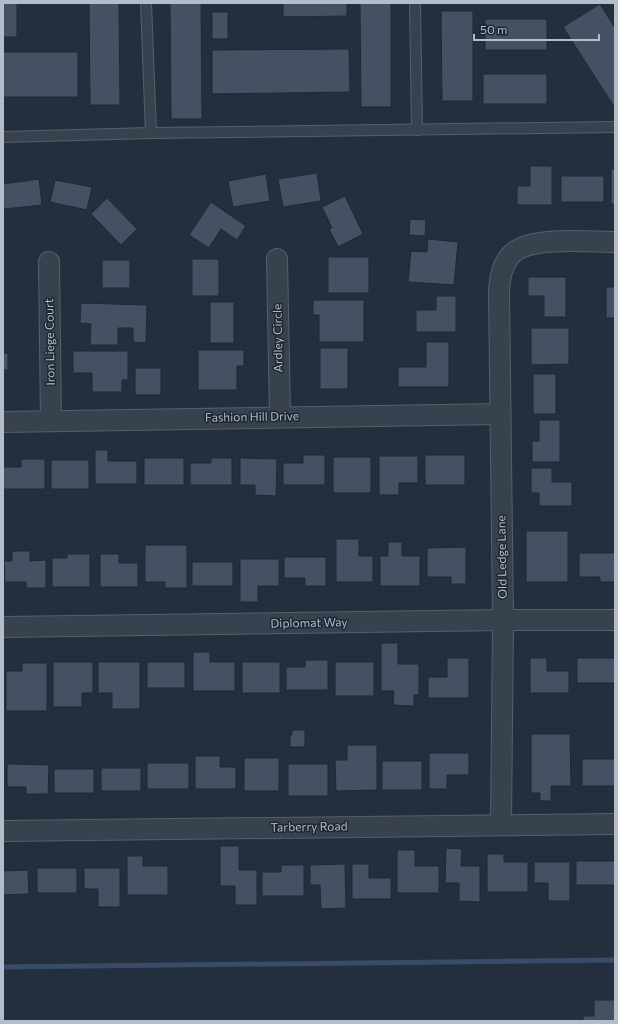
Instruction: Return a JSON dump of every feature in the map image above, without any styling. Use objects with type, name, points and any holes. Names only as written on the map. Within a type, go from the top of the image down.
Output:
[{"type":"street","name":"Old Ledge Lane","points":[[501,825],[504,620],[500,414],[499,288],[501,271],[510,256],[522,247],[543,243],[615,242]]},
{"type":"street","name":"Ardley Circle","points":[[276,259],[280,416]]},
{"type":"street","name":"Iron Liege Court","points":[[49,262],[51,421]]},
{"type":"street","name":"Fashion Hill Drive","points":[[3,422],[280,416],[500,414]]},
{"type":"street","name":"Diplomat Way","points":[[3,627],[504,620],[615,620]]},
{"type":"street","name":"Tarberry Road","points":[[3,831],[615,824]]},
{"type":"lane","points":[[146,3],[151,133]]},
{"type":"lane","points":[[415,3],[417,130]]},
{"type":"lane","points":[[3,137],[151,133],[615,128]]},
{"type":"building","points":[[3,3],[17,3],[17,37],[3,37]]},
{"type":"building","points":[[89,3],[119,3],[120,105],[90,105]]},
{"type":"building","points":[[170,3],[201,3],[202,119],[171,119]]},
{"type":"building","points":[[283,3],[347,3],[347,16],[283,17]]},
{"type":"building","points":[[360,3],[391,3],[391,107],[361,107]]},
{"type":"building","points":[[600,4],[615,28],[615,108],[563,27]]},
{"type":"building","points":[[441,11],[473,11],[473,101],[442,101]]},
{"type":"building","points":[[212,12],[228,12],[228,39],[212,39]]},
{"type":"building","points":[[485,19],[547,19],[547,50],[485,50]]},
{"type":"building","points":[[349,49],[350,92],[212,94],[212,50]]},
{"type":"building","points":[[3,52],[78,52],[78,97],[3,97]]},
{"type":"building","points":[[483,74],[547,74],[547,104],[483,104]]},
{"type":"building","points":[[530,166],[552,166],[552,205],[517,205],[517,186],[530,186]]},
{"type":"building","points":[[611,169],[615,169],[615,204],[611,204]]},
{"type":"building","points":[[317,173],[321,201],[283,207],[278,179]]},
{"type":"building","points":[[266,174],[270,201],[233,207],[228,181]]},
{"type":"building","points":[[561,176],[604,176],[604,202],[561,202]]},
{"type":"building","points":[[39,179],[42,205],[4,209],[3,184]]},
{"type":"building","points":[[55,180],[92,187],[87,210],[50,202]]},
{"type":"building","points":[[345,196],[363,234],[338,247],[329,229],[332,228],[322,207]]},
{"type":"building","points":[[107,198],[137,229],[121,245],[91,214]]},
{"type":"building","points":[[211,202],[246,226],[237,240],[221,229],[209,248],[189,235]]},
{"type":"building","points":[[410,219],[426,220],[425,236],[409,235]]},
{"type":"building","points":[[428,239],[458,242],[454,285],[408,282],[411,251],[427,252]]},
{"type":"building","points":[[328,257],[369,257],[369,293],[328,293]]},
{"type":"building","points":[[192,259],[219,259],[219,296],[192,296]]},
{"type":"building","points":[[102,260],[130,260],[130,288],[102,288]]},
{"type":"building","points":[[528,277],[566,277],[566,317],[544,317],[544,296],[528,296]]},
{"type":"building","points":[[606,287],[615,287],[615,318],[606,318]]},
{"type":"building","points":[[436,296],[456,296],[456,332],[416,332],[416,310],[436,310]]},
{"type":"building","points":[[313,300],[364,300],[364,342],[319,342],[319,315],[313,315]]},
{"type":"building","points":[[210,302],[234,302],[234,343],[210,343]]},
{"type":"building","points":[[81,303],[147,305],[146,343],[133,342],[133,328],[118,328],[118,345],[90,345],[91,324],[80,323]]},
{"type":"building","points":[[531,328],[569,328],[569,364],[531,365]]},
{"type":"building","points":[[426,342],[449,342],[449,387],[398,387],[398,367],[426,367]]},
{"type":"building","points":[[320,348],[348,348],[348,389],[320,389]]},
{"type":"building","points":[[198,350],[244,350],[244,366],[237,366],[237,390],[198,390]]},
{"type":"building","points":[[73,351],[128,351],[128,380],[122,380],[122,392],[92,392],[92,373],[73,373]]},
{"type":"building","points":[[3,353],[8,353],[8,370],[3,370]]},
{"type":"building","points":[[135,368],[161,368],[161,395],[135,395]]},
{"type":"building","points":[[533,374],[556,374],[556,414],[533,414]]},
{"type":"building","points":[[539,420],[560,420],[560,462],[532,462],[532,441],[539,441]]},
{"type":"building","points":[[95,450],[108,450],[108,461],[137,461],[137,484],[95,484]]},
{"type":"building","points":[[303,455],[325,455],[325,485],[283,485],[283,463],[303,463]]},
{"type":"building","points":[[425,455],[465,455],[465,485],[425,485]]},
{"type":"building","points":[[379,456],[418,456],[418,483],[399,483],[399,495],[379,495]]},
{"type":"building","points":[[333,457],[371,457],[371,493],[333,493]]},
{"type":"building","points":[[144,458],[184,458],[184,485],[144,485]]},
{"type":"building","points":[[211,458],[232,458],[232,485],[190,485],[190,463],[211,463]]},
{"type":"building","points":[[240,458],[277,459],[276,496],[255,495],[255,485],[240,485]]},
{"type":"building","points":[[21,459],[45,459],[45,489],[3,489],[3,467],[21,467]]},
{"type":"building","points":[[51,460],[89,460],[89,489],[51,489]]},
{"type":"building","points":[[531,468],[552,468],[552,482],[572,482],[572,506],[539,506],[539,493],[531,493]]},
{"type":"building","points":[[526,531],[568,531],[568,582],[526,582]]},
{"type":"building","points":[[336,539],[359,539],[359,556],[373,556],[373,582],[336,582]]},
{"type":"building","points":[[388,542],[402,542],[402,556],[420,556],[420,586],[380,586],[380,556],[388,556]]},
{"type":"building","points":[[145,545],[187,545],[187,588],[165,588],[165,582],[145,582]]},
{"type":"building","points":[[466,547],[466,584],[451,584],[451,577],[427,577],[427,548]]},
{"type":"building","points":[[12,551],[30,551],[30,561],[46,560],[46,588],[26,588],[26,582],[5,582],[4,561],[12,561]]},
{"type":"building","points":[[579,553],[615,553],[615,582],[600,582],[600,577],[579,577]]},
{"type":"building","points":[[67,554],[90,554],[90,587],[52,587],[52,558],[67,558]]},
{"type":"building","points":[[100,554],[119,554],[119,563],[138,563],[138,587],[100,587]]},
{"type":"building","points":[[284,557],[326,557],[326,586],[305,586],[305,578],[284,578]]},
{"type":"building","points":[[240,559],[279,559],[279,586],[258,586],[258,602],[240,602]]},
{"type":"building","points":[[192,562],[233,562],[233,586],[192,586]]},
{"type":"building","points":[[381,643],[398,643],[398,664],[419,664],[419,695],[414,695],[414,706],[393,705],[394,691],[381,691]]},
{"type":"building","points":[[193,652],[210,652],[210,662],[235,662],[235,691],[193,691]]},
{"type":"building","points":[[447,658],[469,658],[469,698],[428,698],[428,677],[447,677]]},
{"type":"building","points":[[530,658],[547,658],[547,671],[569,671],[569,693],[530,693]]},
{"type":"building","points":[[577,658],[615,658],[615,683],[577,683]]},
{"type":"building","points":[[305,660],[328,660],[328,690],[286,690],[286,667],[305,667]]},
{"type":"building","points":[[53,662],[93,662],[93,693],[82,693],[82,707],[53,707]]},
{"type":"building","points":[[98,662],[140,662],[140,709],[112,709],[112,693],[98,693]]},
{"type":"building","points":[[147,662],[185,662],[185,688],[147,688]]},
{"type":"building","points":[[242,662],[280,662],[280,693],[242,693]]},
{"type":"building","points":[[335,662],[374,662],[374,696],[335,696]]},
{"type":"building","points":[[22,663],[47,663],[47,711],[6,711],[6,671],[22,671]]},
{"type":"building","points":[[292,730],[305,730],[305,747],[290,747],[290,735],[292,735]]},
{"type":"building","points":[[531,734],[570,734],[571,786],[551,786],[551,801],[540,801],[540,793],[531,793]]},
{"type":"building","points":[[347,745],[377,745],[377,790],[336,791],[335,760],[347,760]]},
{"type":"building","points":[[429,753],[469,753],[469,775],[447,775],[447,789],[429,789]]},
{"type":"building","points":[[195,756],[220,756],[220,767],[236,767],[236,789],[195,789]]},
{"type":"building","points":[[244,758],[279,758],[279,791],[244,791]]},
{"type":"building","points":[[582,759],[615,759],[615,786],[582,786]]},
{"type":"building","points":[[382,761],[422,761],[422,790],[382,790]]},
{"type":"building","points":[[147,763],[189,763],[189,789],[147,789]]},
{"type":"building","points":[[7,764],[49,765],[48,794],[26,794],[26,787],[7,787]]},
{"type":"building","points":[[288,764],[328,764],[328,796],[288,796]]},
{"type":"building","points":[[101,768],[141,768],[141,791],[101,791]]},
{"type":"building","points":[[54,769],[94,769],[94,793],[54,793]]},
{"type":"building","points":[[220,846],[239,846],[239,870],[257,870],[257,905],[235,905],[235,886],[220,886]]},
{"type":"building","points":[[446,848],[462,849],[461,866],[480,866],[480,902],[459,901],[459,883],[445,883]]},
{"type":"building","points":[[397,850],[415,850],[415,866],[439,866],[439,893],[397,893]]},
{"type":"building","points":[[487,854],[504,854],[504,862],[528,862],[528,892],[487,892]]},
{"type":"building","points":[[127,856],[143,856],[143,866],[168,866],[168,895],[127,895]]},
{"type":"building","points":[[576,861],[615,861],[615,885],[576,885]]},
{"type":"building","points":[[534,862],[570,862],[570,901],[548,901],[548,883],[534,883]]},
{"type":"building","points":[[345,864],[346,908],[321,909],[320,885],[310,885],[310,865]]},
{"type":"building","points":[[352,864],[369,864],[369,878],[391,878],[391,899],[352,899]]},
{"type":"building","points":[[281,865],[304,865],[304,896],[262,896],[262,872],[281,872]]},
{"type":"building","points":[[37,868],[77,868],[77,893],[37,893]]},
{"type":"building","points":[[84,868],[120,868],[120,907],[98,907],[98,889],[84,889]]},
{"type":"building","points":[[28,870],[29,894],[3,895],[3,871]]},
{"type":"building","points":[[594,1000],[615,1000],[615,1021],[583,1021],[583,1016],[594,1016]]},
{"type":"waterway","points":[[3,967],[615,960]]}]
